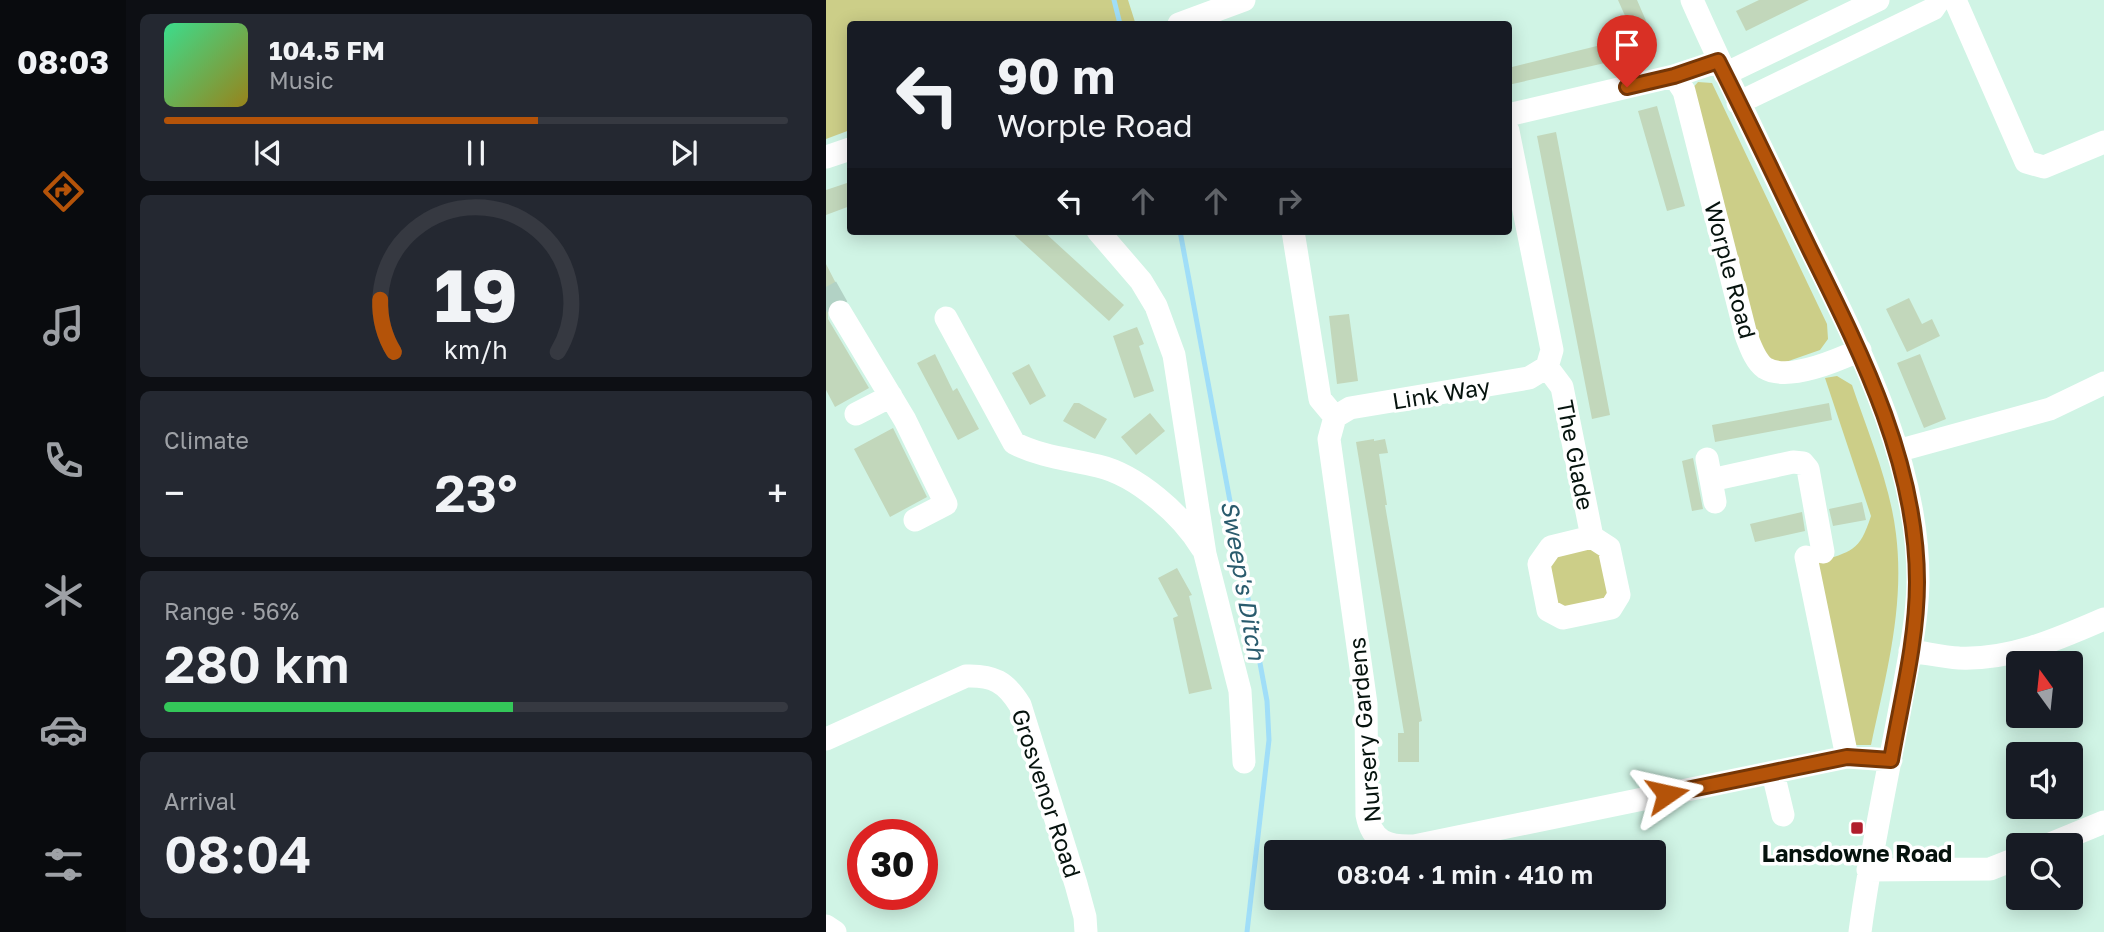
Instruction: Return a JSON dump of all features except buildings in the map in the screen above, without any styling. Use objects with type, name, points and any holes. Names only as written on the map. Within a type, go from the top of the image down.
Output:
[{"type":"street","points":[[1187,21],[1244,0]]},
{"type":"street","points":[[1692,0],[1738,103],[1860,350],[1896,451],[1913,523],[1917,583],[1910,651],[1868,870],[1860,932]]},
{"type":"street","points":[[1512,114],[1722,67],[1878,0]]},
{"type":"street","points":[[1738,103],[1933,9],[1938,0]]},
{"type":"street","points":[[1955,0],[2026,162],[2044,167],[2104,142]]},
{"type":"street","name":"Worple Road","points":[[1674,76],[1684,91],[1746,335],[1754,354],[1765,368],[1783,372],[1809,369],[1860,350]]},
{"type":"street","points":[[826,157],[847,150]]},
{"type":"street","points":[[1512,151],[1552,350],[1547,367]]},
{"type":"street","points":[[1102,235],[1141,281],[1156,306],[1174,355],[1206,554],[1240,691],[1237,748]]},
{"type":"street","points":[[1294,235],[1320,399],[1335,418]]},
{"type":"street","points":[[840,312],[891,396],[946,504],[915,520]]},
{"type":"street","points":[[946,318],[1014,443],[1032,452],[1100,466],[1128,480],[1165,504],[1190,528],[1206,554]]},
{"type":"street","name":"Link Way","points":[[1335,418],[1350,408],[1530,378],[1547,367]]},
{"type":"street","name":"The Glade","points":[[1547,367],[1562,387],[1592,537]]},
{"type":"street","points":[[1896,451],[2050,409],[2104,383]]},
{"type":"street","points":[[856,414],[891,396]]},
{"type":"street","name":"Nursery Gardens","points":[[1335,418],[1328,439],[1366,704],[1367,815],[1370,830],[1381,842],[1395,847],[1414,846],[1847,757],[1891,760]]},
{"type":"street","points":[[1152,495],[1171,494],[1185,482],[1191,461]]},
{"type":"street","points":[[1711,480],[1793,462],[1803,463],[1808,469],[1815,554],[1847,757]]},
{"type":"street","points":[[1910,651],[1959,658],[2006,654],[2046,645],[2104,619]]},
{"type":"street","name":"Grosvenor Road","points":[[826,740],[966,676],[981,676],[1005,685],[1020,705],[1076,884],[1086,932]]},
{"type":"street","points":[[1773,773],[1783,815]]},
{"type":"street","points":[[2077,833],[2104,822]]},
{"type":"street","points":[[1868,870],[1990,869],[2006,863]]},
{"type":"street","points":[[826,926],[835,932]]},
{"type":"green space","points":[[826,0],[1128,0],[1135,21],[847,21],[847,131],[826,139]]},
{"type":"green space","points":[[1698,82],[1712,83],[1827,324],[1828,339],[1820,350],[1780,364],[1769,361],[1757,348],[1690,91]]},
{"type":"green space","points":[[1837,376],[1852,385],[1884,477],[1896,534],[1896,614],[1871,745],[1855,745],[1817,563],[1846,552],[1858,544],[1871,516],[1825,378]]},
{"type":"green space","points":[[1590,546],[1601,550],[1611,588],[1601,604],[1567,610],[1553,600],[1546,568],[1558,553]]},
{"type":"waterway","points":[[1114,0],[1119,21]]},
{"type":"waterway","name":"Sweep's Ditch","points":[[1181,235],[1267,701],[1269,740],[1247,932]]},
{"type":"tunnel","points":[[826,287],[840,312]]},
{"type":"place","name":"Lansdowne Road","points":[[1857,828]]},
{"type":"route","points":[[1627,87],[1674,76],[1718,61],[1860,350],[1896,451],[1913,523],[1917,583],[1910,651],[1891,760],[1847,757],[1667,794]]}]
